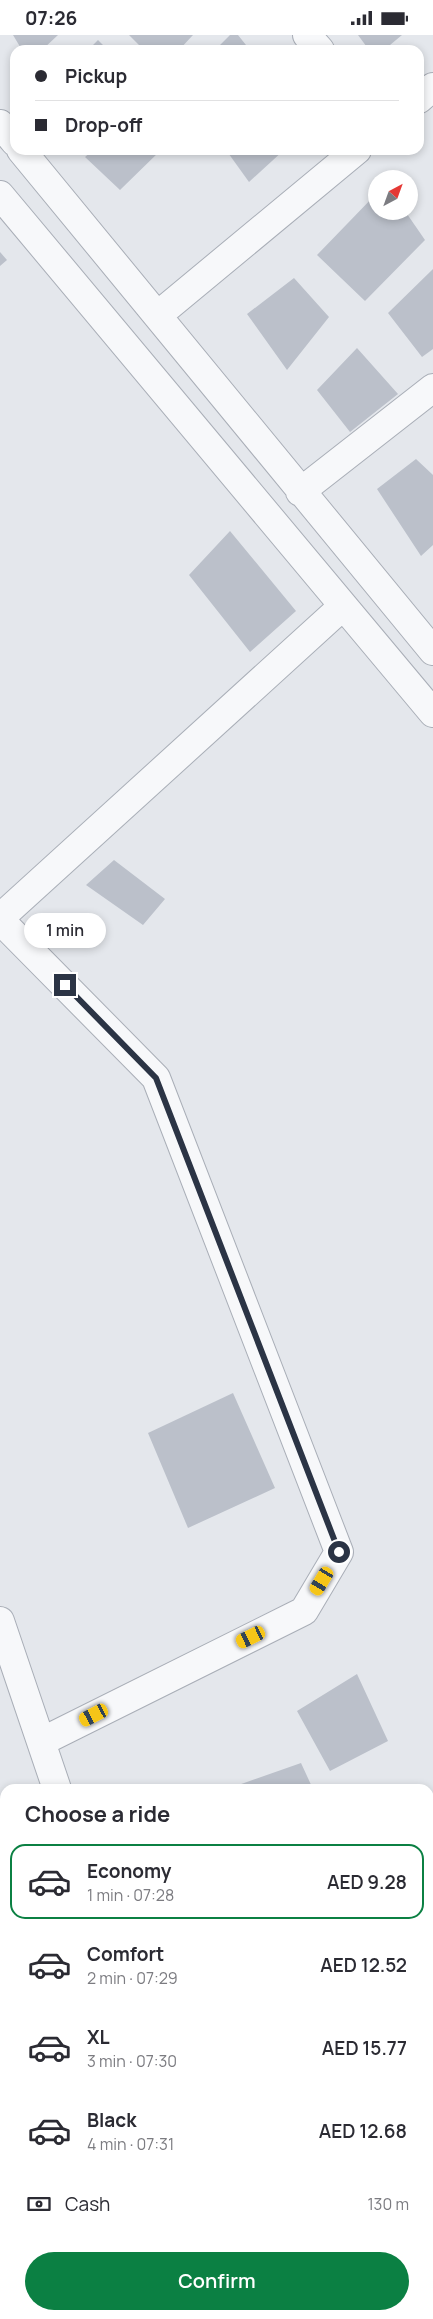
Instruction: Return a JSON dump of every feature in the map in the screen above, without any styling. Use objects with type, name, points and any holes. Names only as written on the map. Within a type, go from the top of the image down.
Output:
[{"type":"street","points":[[306,35],[315,45]]},
{"type":"street","points":[[0,124],[10,136]]},
{"type":"street","points":[[25,155],[158,315],[300,492],[433,651]]},
{"type":"street","points":[[158,315],[351,155]]},
{"type":"street","points":[[0,195],[433,713]]},
{"type":"street","points":[[300,492],[433,388]]},
{"type":"street","points":[[41,1741],[304,1611],[339,1552],[156,1078],[0,919],[343,605]]},
{"type":"street","points":[[0,1621],[56,1784]]},
{"type":"building","points":[[13,35],[58,35],[47,45],[19,45]]},
{"type":"building","points":[[129,35],[193,35],[184,45],[139,45]]},
{"type":"building","points":[[230,35],[238,35],[246,45],[220,45]]},
{"type":"building","points":[[358,35],[402,35],[390,45],[365,45]]},
{"type":"building","points":[[98,40],[103,45],[93,45]]},
{"type":"building","points":[[87,155],[156,155],[120,190],[85,157]]},
{"type":"building","points":[[230,155],[279,155],[249,182]]},
{"type":"building","points":[[368,202],[368,220],[411,220],[425,240],[365,301],[317,255]]},
{"type":"building","points":[[0,252],[7,260],[0,266]]},
{"type":"building","points":[[433,269],[433,349],[422,357],[388,313]]},
{"type":"building","points":[[294,278],[329,317],[287,370],[247,314]]},
{"type":"building","points":[[357,348],[398,394],[350,432],[317,390]]},
{"type":"building","points":[[416,459],[433,475],[433,545],[421,556],[377,489]]},
{"type":"building","points":[[230,531],[296,611],[250,652],[189,575]]},
{"type":"building","points":[[114,860],[165,899],[143,925],[86,885]]},
{"type":"building","points":[[233,1393],[275,1488],[188,1528],[148,1433]]},
{"type":"building","points":[[357,1674],[388,1741],[330,1771],[297,1711]]},
{"type":"building","points":[[301,1763],[311,1784],[241,1784]]},
{"type":"route","points":[[65,985],[156,1078],[339,1552]]}]
